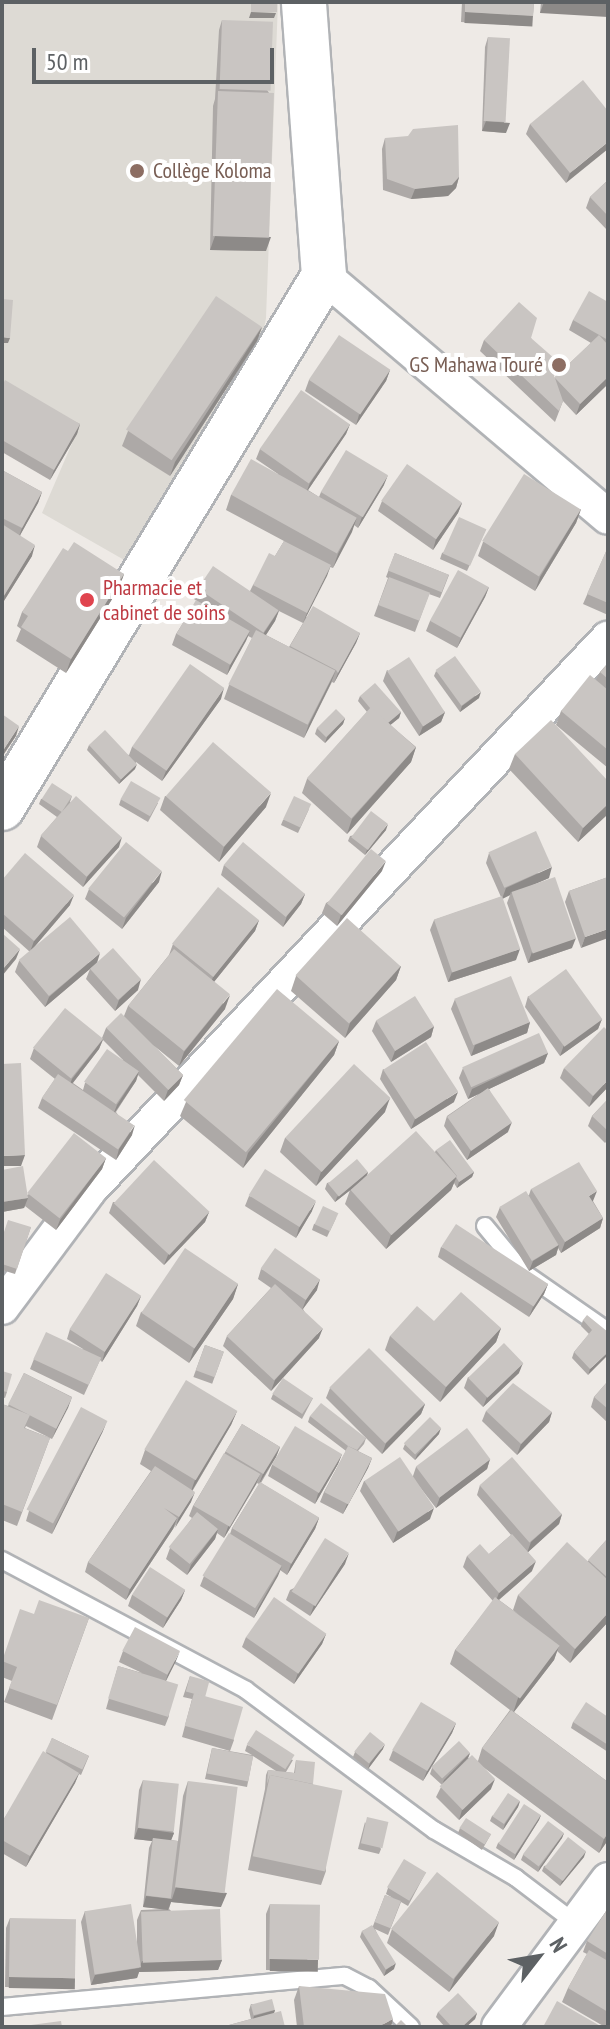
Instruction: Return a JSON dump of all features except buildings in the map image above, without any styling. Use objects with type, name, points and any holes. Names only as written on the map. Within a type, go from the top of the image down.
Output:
[{"type":"street","points":[[2,808],[324,276],[304,2]]},
{"type":"street","points":[[324,276],[608,517]]},
{"type":"street","points":[[2,1307],[90,1189],[608,639]]},
{"type":"street","points":[[499,2027],[608,1880]]},
{"type":"lane","points":[[485,1226],[523,1272],[602,1327],[608,1309]]},
{"type":"lane","points":[[2,1560],[246,1690],[434,1830],[516,1878],[574,1922]]},
{"type":"lane","points":[[2,2007],[345,1976],[369,1988],[411,2027]]},
{"type":"shaded area","name":"Collège Koloma","points":[[3,2],[278,2],[266,318],[260,350],[126,561],[42,513],[76,434],[2,384]]},
{"type":"place","name":"Collège Koloma","points":[[137,171]]},
{"type":"place","name":"GS Mahawa Touré","points":[[559,365]]},
{"type":"place","name":"Pharmacie et cabinet de soins","points":[[87,600]]}]
